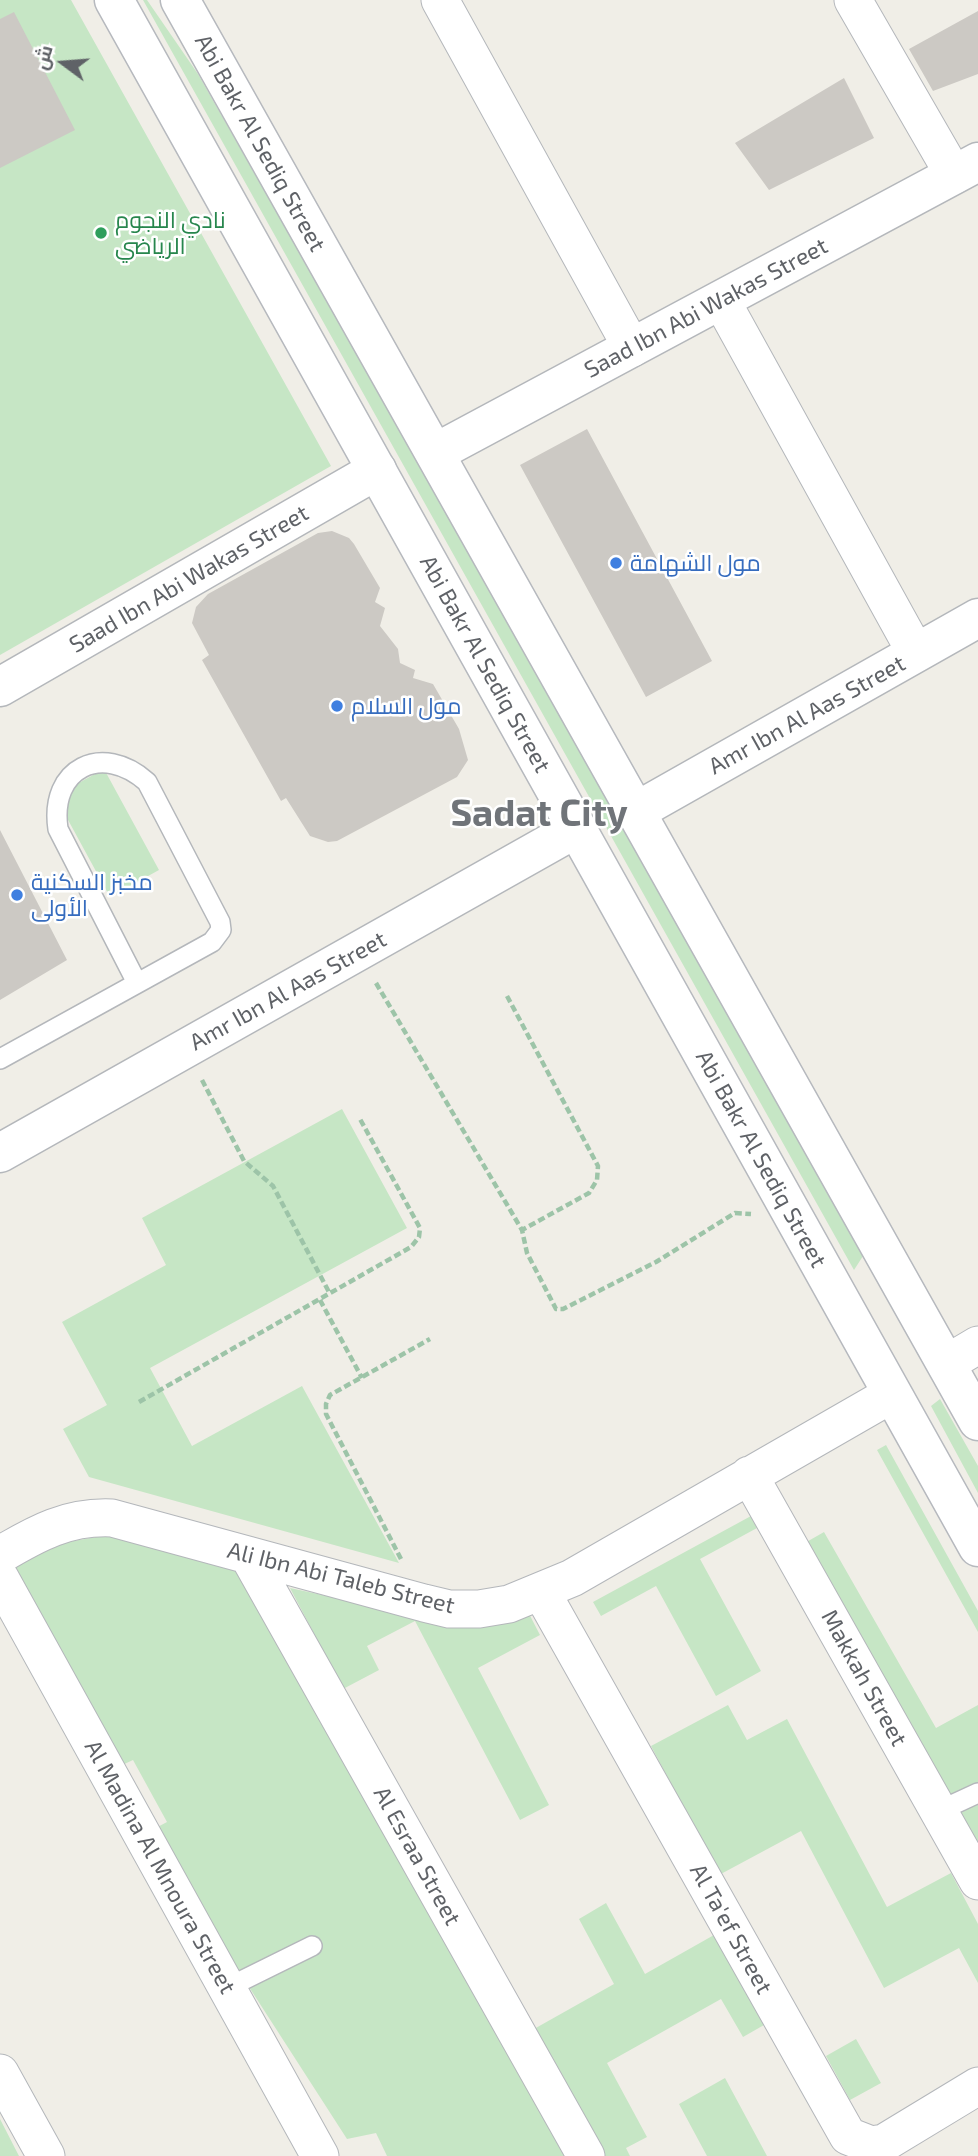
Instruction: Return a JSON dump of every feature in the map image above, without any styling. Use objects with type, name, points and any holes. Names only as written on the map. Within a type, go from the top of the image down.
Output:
[{"type":"main road","name":"Abi Bakr Al Sediq Street","points":[[114,0],[978,1547]]},
{"type":"main road","name":"Abi Bakr Al Sediq Street","points":[[180,0],[978,1421]]},
{"type":"main road","points":[[165,91],[214,60]]},
{"type":"main road","name":"Saad Ibn Abi Wakas Street","points":[[435,453],[966,168]]},
{"type":"main road","name":"Saad Ibn Abi Wakas Street","points":[[0,687],[377,470]]},
{"type":"main road","name":"Amr Ibn Al Aas Street","points":[[635,812],[978,618]]},
{"type":"main road","name":"Amr Ibn Al Aas Street","points":[[0,1153],[577,828]]},
{"type":"street","points":[[440,0],[632,348]]},
{"type":"street","points":[[853,0],[966,168]]},
{"type":"street","points":[[721,300],[916,653]]},
{"type":"street","points":[[946,1364],[978,1345]]},
{"type":"street","name":"Ali Ibn Abi Taleb Street","points":[[0,1555],[44,1529],[67,1521],[92,1517],[131,1521],[449,1609],[479,1609],[509,1604],[542,1593],[892,1394]]},
{"type":"street","name":"Makkah Street","points":[[749,1475],[978,1881]]},
{"type":"street","name":"Al Esraa Street","points":[[248,1555],[586,2156]]},
{"type":"street","name":"Al Madina Al Mnoura Street","points":[[0,1578],[320,2156]]},
{"type":"street","name":"Al Ta'ef Street","points":[[542,1593],[848,2136],[859,2143],[884,2143],[978,2086]]},
{"type":"street","points":[[0,2073],[46,2156]]},
{"type":"lane","points":[[0,1059],[212,942],[221,930],[220,922],[147,782],[132,769],[112,761],[92,763],[74,773],[61,789],[55,809],[58,829],[137,983]]},
{"type":"lane","points":[[939,1811],[978,1793]]},
{"type":"lane","points":[[227,1988],[312,1946]]},
{"type":"path","points":[[357,952],[522,1230],[527,1253],[552,1304],[563,1309],[656,1262],[736,1213],[748,1212],[757,1216]]},
{"type":"path","points":[[507,996],[598,1166],[597,1180],[589,1193],[522,1230]]},
{"type":"path","points":[[186,1049],[244,1161],[273,1186],[330,1294]]},
{"type":"path","points":[[139,1402],[411,1247],[419,1237],[420,1228],[360,1119]]},
{"type":"path","points":[[320,1300],[362,1377]]},
{"type":"path","points":[[424,1603],[326,1414],[326,1404],[331,1395],[430,1339]]},
{"type":"green space","name":"نادي النجوم الرياضي","points":[[0,0],[71,0],[331,466],[0,655]]},
{"type":"green space","points":[[143,0],[147,0],[198,74],[670,904],[863,1256],[854,1270]]},
{"type":"green space","points":[[104,769],[159,870],[110,897],[55,796]]},
{"type":"green space","points":[[342,1109],[407,1228],[150,1368],[192,1446],[302,1386],[399,1563],[89,1477],[63,1429],[107,1405],[62,1322],[166,1265],[142,1218]]},
{"type":"green space","points":[[940,1399],[978,1466],[978,1493],[931,1406]]},
{"type":"green space","points":[[886,1445],[978,1611],[978,1632],[877,1450]]},
{"type":"green space","points":[[751,1516],[757,1528],[700,1559],[761,1671],[716,1696],[656,1586],[601,1616],[593,1602]]},
{"type":"green space","points":[[824,1532],[936,1728],[978,1705],[978,1854],[803,1544]]},
{"type":"green space","points":[[118,1533],[241,1567],[574,2156],[387,2156],[376,2133],[347,2139],[182,1883],[152,1830],[167,1822],[133,1760],[118,1767],[13,1563],[51,1545]]},
{"type":"green space","points":[[290,1588],[452,1623],[525,1606],[540,1635],[478,1668],[549,1805],[520,1820],[415,1621],[367,1646],[379,1670],[343,1689]]},
{"type":"green space","points":[[728,1705],[747,1740],[787,1719],[887,1907],[951,1873],[978,1924],[978,1983],[959,1948],[884,1988],[801,1831],[719,1875],[651,1746]]},
{"type":"green space","points":[[606,1903],[645,1974],[714,1935],[764,2025],[743,2037],[721,1999],[607,2063],[647,2137],[626,2148],[630,2156],[604,2156],[534,2029],[614,1984],[579,1919]]},
{"type":"green space","points":[[856,2039],[881,2083],[850,2100],[826,2056]]},
{"type":"green space","points":[[725,2078],[767,2156],[707,2156],[679,2104]]},
{"type":"green space","points":[[0,2119],[19,2156],[0,2156]]},
{"type":"building","points":[[978,11],[978,74],[933,91],[909,49]]},
{"type":"building","points":[[14,12],[75,130],[0,168],[0,19]]},
{"type":"building","points":[[844,78],[874,138],[769,190],[735,143]]},
{"type":"building","name":"مول الشهامة","points":[[587,429],[712,661],[646,697],[520,465]]},
{"type":"building","name":"مول السلام","points":[[332,531],[349,538],[354,544],[380,588],[375,602],[385,608],[380,626],[398,649],[400,663],[415,670],[413,678],[433,684],[459,729],[468,760],[457,777],[337,841],[328,842],[310,836],[286,798],[281,801],[202,660],[209,655],[192,623],[196,607],[208,594],[318,533]]},
{"type":"building","name":"مخبز السكنية الأولى","points":[[0,830],[67,960],[0,1000]]},
{"type":"place","name":"نادي النجوم الرياضي","points":[[101,233]]},
{"type":"place","name":"مول الشهامة","points":[[616,563]]},
{"type":"place","name":"مول السلام","points":[[337,706]]},
{"type":"place","name":"مخبز السكنية الأولى","points":[[17,895]]},
{"type":"district","name":"Sadat City","points":[[539,814]]}]
